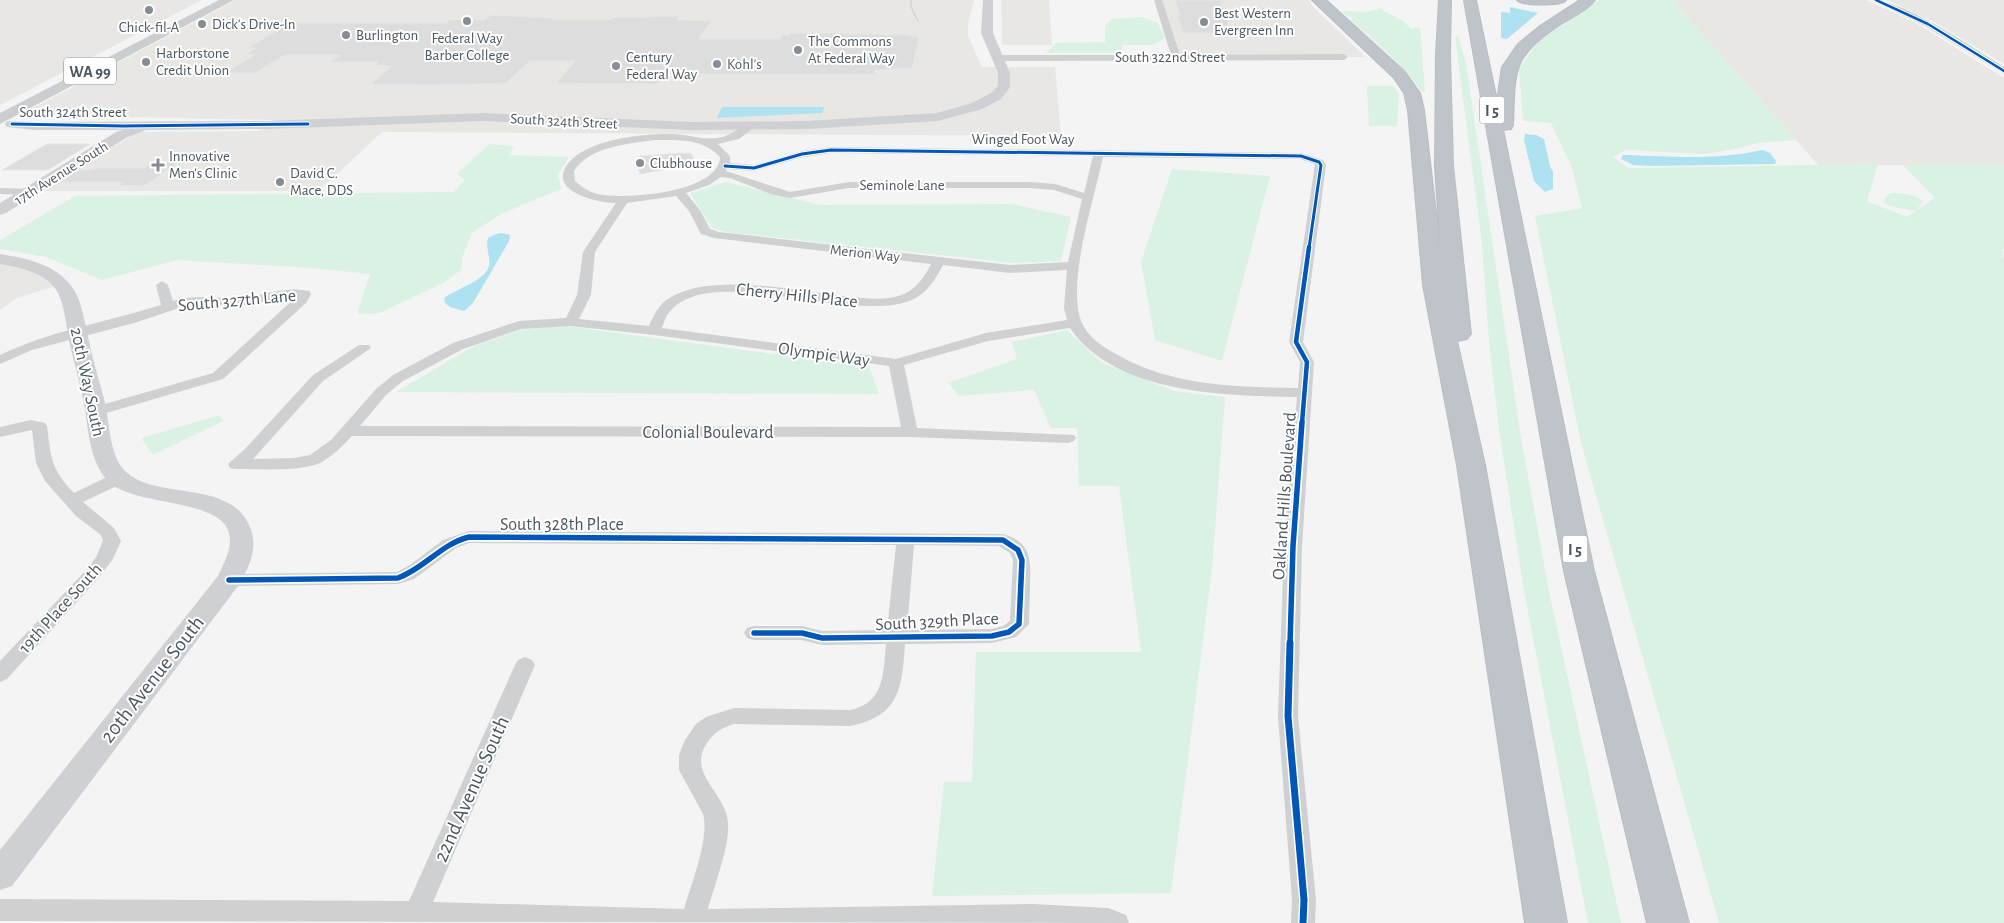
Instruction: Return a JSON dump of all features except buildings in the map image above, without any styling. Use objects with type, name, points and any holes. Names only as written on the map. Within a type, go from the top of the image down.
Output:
[{"type":"highway","points":[[1318,0],[1394,67],[1412,92],[1418,127],[1434,285],[1471,465],[1546,923]]},
{"type":"highway","points":[[1445,0],[1443,55],[1444,166],[1471,465]]},
{"type":"highway","points":[[1461,0],[1480,52]]},
{"type":"highway","name":"I 5","points":[[1470,0],[1504,169],[1579,571],[1668,923]]},
{"type":"highway","points":[[1523,0],[1560,0]]},
{"type":"highway","points":[[1504,169],[1507,84],[1510,67],[1523,47],[1590,0]]},
{"type":"highway","points":[[1432,10],[1443,55]]},
{"type":"main road","name":"WA 99","points":[[0,108],[207,0]]},
{"type":"main road","name":"WA 99","points":[[4,122],[97,68],[228,0]]},
{"type":"main road","points":[[97,68],[104,61],[155,32],[149,31]]},
{"type":"street","points":[[988,0],[986,33],[997,58]]},
{"type":"street","points":[[1158,0],[1176,57]]},
{"type":"street","points":[[1876,0],[1928,24],[2004,71]]},
{"type":"street","name":"South 322nd Street","points":[[997,58],[1344,57]]},
{"type":"street","name":"South 324th Street","points":[[4,122],[35,126],[286,125],[495,117],[691,126],[757,126],[917,120],[972,108],[991,99],[1000,92],[1005,82],[1004,73],[997,58]]},
{"type":"street","name":"17th Avenue South","points":[[121,135],[133,125]]},
{"type":"street","name":"17th Avenue South","points":[[0,210],[121,135],[156,125]]},
{"type":"street","points":[[587,194],[569,181],[568,174],[576,161],[596,150],[621,142],[654,137],[682,138],[705,142],[725,141],[757,126]]},
{"type":"street","points":[[718,148],[754,132],[757,126]]},
{"type":"street","points":[[705,142],[718,148],[725,156],[725,172]]},
{"type":"street","name":"Winged Foot Way","points":[[587,194],[624,200],[650,198],[680,192],[702,184],[725,172],[754,168],[802,154],[831,150],[1301,156],[1315,159],[1321,165]]},
{"type":"street","points":[[1099,152],[1070,281],[1074,323],[1093,346],[1120,363],[1157,379],[1184,386],[1215,391],[1305,393]]},
{"type":"street","name":"Oakland Hills Boulevard","points":[[1303,923],[1304,900],[1288,716],[1293,546],[1307,362],[1296,342],[1321,165]]},
{"type":"street","name":"Seminole Lane","points":[[725,172],[775,192],[790,195],[849,185],[1030,185],[1055,187],[1089,198]]},
{"type":"street","points":[[0,192],[30,192]]},
{"type":"street","name":"Merion Way","points":[[680,192],[694,210],[705,231],[709,234],[1010,268],[1073,266]]},
{"type":"street","points":[[570,322],[579,308],[584,294],[589,252],[624,200]]},
{"type":"street","name":"20th Way South","points":[[0,259],[34,267],[59,280],[65,288],[73,308],[101,443],[106,458],[119,478]]},
{"type":"street","name":"Cherry Hills Place","points":[[654,331],[659,314],[669,305],[679,299],[710,289],[743,288],[876,303],[896,302],[910,298],[918,292],[931,278],[939,261]]},
{"type":"street","points":[[162,285],[168,307]]},
{"type":"street","name":"South 327th Lane","points":[[78,333],[190,300],[246,300],[293,292],[304,294],[301,300],[250,349],[218,376],[96,412]]},
{"type":"street","name":"Olympic Way","points":[[364,348],[318,378],[252,451],[236,464],[310,461],[330,449],[389,385],[458,346],[511,327],[540,322],[570,322],[654,331],[896,363],[986,336],[1074,323]]},
{"type":"street","points":[[0,360],[24,348],[78,333]]},
{"type":"street","points":[[896,363],[910,432]]},
{"type":"street","name":"19th Place South","points":[[0,432],[29,425],[39,426],[44,463],[48,473],[82,512],[110,534],[111,546],[95,571],[0,674]]},
{"type":"street","name":"Colonial Boulevard","points":[[348,431],[910,432],[1068,438]]},
{"type":"street","points":[[71,500],[119,478]]},
{"type":"street","name":"20th Avenue South","points":[[0,874],[229,580],[238,562],[242,548],[242,539],[237,522],[229,513],[219,506],[139,489],[119,478]]},
{"type":"street","name":"South 328th Place","points":[[229,580],[398,578],[417,570],[452,542],[469,537],[906,540]]},
{"type":"street","points":[[693,922],[716,837],[717,822],[714,812],[690,770],[690,754],[698,738],[713,723],[734,716],[857,717],[878,706],[890,691],[906,540]]},
{"type":"street","name":"South 329th Place","points":[[754,634],[802,633],[822,638],[992,636],[1009,632],[1019,624],[1022,560],[1018,550],[1003,540],[906,540]]},
{"type":"street","name":"22nd Avenue South","points":[[416,913],[525,666]]},
{"type":"street","points":[[0,910],[416,913],[693,922],[1033,916],[1108,920],[1117,923]]},
{"type":"shaded area","points":[[0,0],[202,0],[0,105]]},
{"type":"shaded area","name":"The Commons At Federal Way","points":[[236,0],[974,0],[968,24],[968,36],[982,67],[1055,67],[1061,136],[382,132],[319,191],[41,191],[138,132],[257,131],[274,120],[20,115]]},
{"type":"shaded area","points":[[1001,0],[1049,0],[1052,45],[1002,45]]},
{"type":"shaded area","points":[[1158,0],[1309,0],[1313,7],[1366,57],[1176,57]]},
{"type":"shaded area","points":[[1672,0],[1866,0],[1914,22],[2004,78],[2004,166],[1818,165]]},
{"type":"shaded area","points":[[1887,0],[2004,0],[2004,64],[1936,23]]},
{"type":"shaded area","points":[[0,259],[12,261],[62,284],[17,298],[0,310]]},
{"type":"green space","points":[[1600,0],[1672,0],[1796,140],[1758,143],[1705,154],[1626,150],[1613,157],[1628,168],[1878,164],[1867,201],[1907,217],[1916,211],[1889,206],[1883,201],[1890,193],[1908,194],[1923,201],[1917,210],[1935,198],[1903,165],[2004,166],[2004,249],[2002,249],[2004,260],[2004,923],[1719,923],[1581,443],[1535,216],[1582,208],[1572,168],[1551,123],[1523,121],[1519,69],[1539,40]]},
{"type":"green space","points":[[1382,8],[1383,11],[1403,21],[1411,29],[1420,27],[1425,92],[1422,92],[1389,54],[1351,21],[1352,18],[1340,11],[1367,12]]},
{"type":"green space","points":[[1142,17],[1158,23],[1165,38],[1153,45],[1122,45],[1122,53],[1046,53],[1056,43],[1105,42],[1105,26],[1112,19]]},
{"type":"green space","points":[[1455,36],[1458,36],[1466,63],[1521,438],[1549,591],[1621,923],[1588,923],[1524,591],[1500,436],[1489,342],[1482,244]]},
{"type":"green space","points":[[1367,86],[1393,86],[1399,93],[1397,126],[1369,126]]},
{"type":"green space","points":[[489,144],[514,146],[509,155],[569,157],[558,174],[561,189],[501,214],[472,233],[462,258],[461,270],[445,282],[380,313],[357,314],[370,274],[313,268],[177,260],[102,280],[46,257],[0,249],[0,240],[75,196],[454,192],[465,180],[457,174]]},
{"type":"green space","points":[[1172,169],[1270,176],[1222,361],[1155,340],[1141,262]]},
{"type":"green space","points":[[726,182],[820,205],[1012,204],[1071,217],[1061,261],[1014,263],[726,232],[712,228],[690,193]]},
{"type":"green space","points":[[566,326],[869,367],[879,394],[396,392],[476,345],[523,329]]},
{"type":"green space","points":[[1067,330],[1101,362],[1174,391],[1225,397],[1212,569],[1171,893],[932,896],[944,782],[972,782],[976,652],[1141,652],[1119,486],[1079,486],[1077,428],[1051,428],[1034,390],[959,396],[948,383],[1017,359],[1012,342]]},
{"type":"green space","points":[[220,415],[223,421],[153,455],[141,438]]},
{"type":"water","points":[[1510,7],[1538,13],[1507,39],[1501,38],[1501,12],[1510,13]]},
{"type":"water","points":[[722,107],[825,107],[822,113],[717,118]]},
{"type":"water","points":[[1525,134],[1536,135],[1544,139],[1553,172],[1553,189],[1545,192],[1534,181],[1524,140]]},
{"type":"water","points":[[1763,150],[1770,153],[1776,161],[1775,164],[1652,166],[1633,165],[1621,159],[1623,155],[1712,157]]},
{"type":"water","points":[[502,233],[510,235],[509,241],[473,303],[464,311],[450,307],[445,303],[444,298],[477,280],[487,271],[489,266],[488,238]]},
{"type":"tram line","points":[[911,0],[911,7],[918,21]]},
{"type":"cycle path","points":[[1876,0],[1928,24],[2004,71]]},
{"type":"cycle path","points":[[12,124],[123,126],[308,124]]},
{"type":"cycle path","points":[[725,166],[754,168],[802,154],[831,150],[1301,156],[1319,162],[1321,165],[1296,342],[1307,362],[1293,546],[1288,716],[1304,900],[1303,923]]},
{"type":"cycle path","points":[[229,580],[398,578],[417,569],[450,544],[469,537],[1003,540],[1018,550],[1022,560],[1019,624],[1009,632],[992,636],[822,638],[802,633],[754,633]]},
{"type":"place","name":"Chick-fil-A","points":[[149,10]]},
{"type":"place","name":"Federal Way Barber College","points":[[467,21]]},
{"type":"place","name":"Best Western Evergreen Inn","points":[[1204,22]]},
{"type":"place","name":"Dick's Drive-In","points":[[202,24]]},
{"type":"place","name":"Burlington","points":[[346,35]]},
{"type":"place","name":"The Commons At Federal Way","points":[[798,50]]},
{"type":"place","name":"Harborstone Credit Union","points":[[146,62]]},
{"type":"place","name":"Kohl's","points":[[717,64]]},
{"type":"place","name":"Century Federal Way","points":[[616,66]]},
{"type":"place","name":"Clubhouse","points":[[640,163]]},
{"type":"place","name":"Innovative Men's Clinic","points":[[158,165]]},
{"type":"place","name":"David C. Mace, DDS","points":[[280,182]]}]
